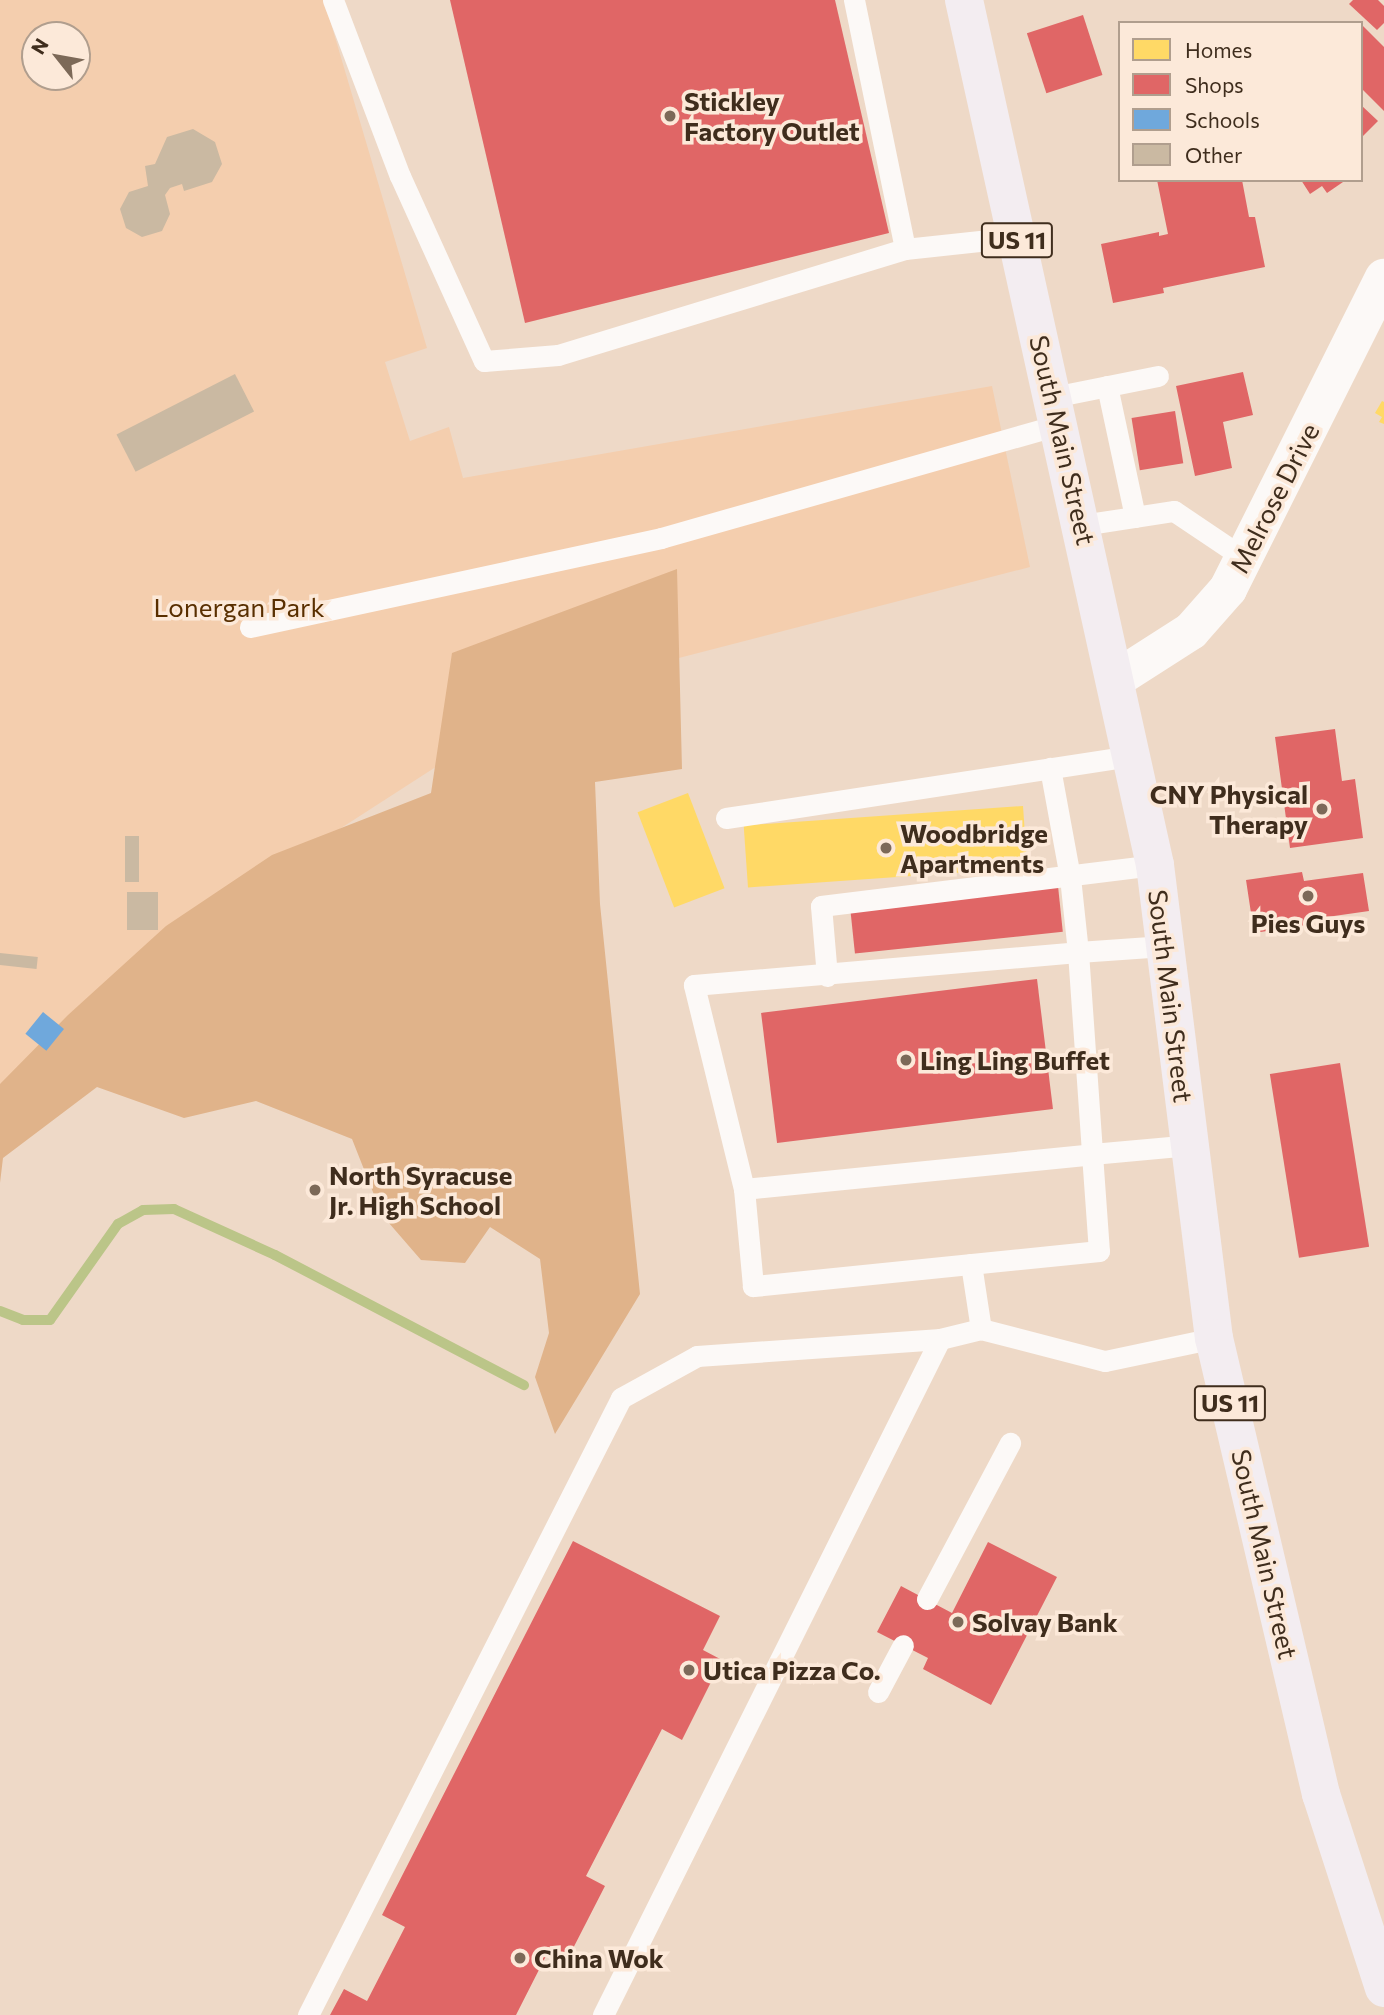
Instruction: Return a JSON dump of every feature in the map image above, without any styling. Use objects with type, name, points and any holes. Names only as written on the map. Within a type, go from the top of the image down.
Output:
[{"type":"main road","name":"South Main Street","points":[[964,0],[1155,865],[1214,1338],[1321,1794],[1384,1988]]},
{"type":"street","name":"Melrose Drive","points":[[1116,679],[1191,631],[1228,589],[1384,279]]},
{"type":"lane","points":[[332,0],[400,176],[484,361],[558,355],[905,249],[1017,236]]},
{"type":"lane","points":[[854,0],[905,249]]},
{"type":"lane","points":[[250,627],[661,538],[1056,411],[1107,386],[1158,376]]},
{"type":"lane","points":[[1107,386],[1135,517]]},
{"type":"lane","points":[[1082,525],[1174,511],[1244,558]]},
{"type":"lane","points":[[726,818],[1130,756]]},
{"type":"lane","points":[[1050,768],[1070,877],[1078,952],[1100,1251],[753,1286],[744,1189],[694,985],[827,976],[1078,952],[1164,946]]},
{"type":"lane","points":[[827,976],[821,906],[1155,865]]},
{"type":"lane","points":[[744,1189],[1190,1145]]},
{"type":"lane","points":[[971,1264],[981,1329]]},
{"type":"lane","points":[[308,2015],[621,1398],[697,1356],[940,1339],[981,1329],[1105,1362],[1214,1338]]},
{"type":"lane","points":[[603,2015],[940,1339]]},
{"type":"lane","points":[[927,1600],[1010,1443]]},
{"type":"lane","points":[[878,1692],[903,1645]]},
{"type":"green space","name":"Lonergan Park","points":[[0,0],[324,0],[427,348],[385,362],[410,441],[449,427],[463,478],[992,386],[1030,567],[582,683],[521,712],[214,910],[0,1087]]},
{"type":"shaded area","points":[[677,569],[682,769],[595,782],[600,904],[640,1294],[555,1434],[535,1377],[549,1333],[540,1259],[490,1227],[465,1263],[421,1260],[382,1215],[352,1139],[256,1101],[184,1118],[97,1087],[3,1158],[0,1183],[0,1084],[68,1015],[166,926],[272,855],[431,793],[452,653]]},
{"type":"building: Homes","points":[[1382,401],[1384,424],[1379,422],[1382,417],[1375,413]]},
{"type":"building: Homes","points":[[688,793],[725,888],[674,908],[638,812]]},
{"type":"building: Homes","name":"Woodbridge Apartments","points":[[1023,806],[1027,868],[748,887],[744,826]]},
{"type":"building: Shops","name":"Stickley Factory Outlet","points":[[450,0],[835,0],[889,233],[525,323]]},
{"type":"building: Shops","points":[[1353,0],[1378,0],[1384,6],[1384,23],[1377,30],[1349,4]]},
{"type":"building: Shops","points":[[1083,15],[1102,75],[1046,93],[1027,33]]},
{"type":"building: Shops","points":[[1363,26],[1384,47],[1384,111],[1363,90]]},
{"type":"building: Shops","points":[[1363,107],[1378,121],[1363,136]]},
{"type":"building: Shops","points":[[1157,182],[1242,182],[1249,217],[1255,217],[1265,267],[1163,288],[1164,293],[1113,303],[1101,244],[1159,232],[1159,236],[1168,234]]},
{"type":"building: Shops","points":[[1302,182],[1343,182],[1327,193],[1322,186],[1310,194]]},
{"type":"building: Shops","points":[[1243,372],[1253,415],[1223,422],[1232,468],[1195,476],[1176,386]]},
{"type":"building: Shops","points":[[1175,411],[1183,463],[1140,470],[1132,418]]},
{"type":"building: Shops","name":"CNY Physical Therapy","points":[[1335,729],[1342,781],[1355,779],[1363,838],[1290,848],[1275,737]]},
{"type":"building: Shops","name":"Pies Guys","points":[[1302,872],[1304,881],[1363,873],[1369,911],[1306,920],[1307,925],[1254,933],[1246,880]]},
{"type":"building: Shops","points":[[1058,886],[1063,932],[855,954],[850,908]]},
{"type":"building: Shops","name":"Ling Ling Buffet","points":[[1037,979],[1053,1109],[777,1143],[761,1013]]},
{"type":"building: Shops","points":[[1340,1063],[1369,1247],[1299,1258],[1270,1074]]},
{"type":"building: Shops","points":[[573,1541],[720,1616],[703,1650],[722,1660],[682,1740],[662,1729],[586,1876],[605,1886],[565,1964],[547,1954],[516,2015],[330,2015],[344,1989],[367,2001],[405,1927],[382,1915]]},
{"type":"building: Shops","name":"Solvay Bank","points":[[988,1542],[1057,1577],[991,1705],[923,1669],[928,1658],[877,1632],[901,1586],[952,1613]]},
{"type":"building: Schools","points":[[43,1012],[64,1029],[46,1051],[25,1034]]},
{"type":"building: Other","points":[[193,129],[215,142],[222,164],[212,182],[184,191],[182,184],[170,188],[165,195],[170,214],[162,231],[142,237],[126,228],[120,209],[129,192],[148,186],[145,166],[155,164],[167,137]]},
{"type":"building: Other","points":[[235,374],[254,411],[136,472],[116,434]]},
{"type":"building: Other","points":[[125,836],[139,836],[139,882],[125,882]]},
{"type":"building: Other","points":[[127,892],[158,892],[158,930],[127,930]]},
{"type":"building: Other","points":[[0,953],[38,957],[37,969],[0,965]]},
{"type":"waterway","points":[[0,1311],[23,1320],[50,1320],[118,1224],[143,1210],[174,1209],[275,1255],[524,1385]]},
{"type":"place","name":"Stickley Factory Outlet","points":[[670,116]]},
{"type":"place","name":"CNY Physical Therapy","points":[[1322,809]]},
{"type":"place","name":"Woodbridge Apartments","points":[[886,848]]},
{"type":"place","name":"Pies Guys","points":[[1308,896]]},
{"type":"place","name":"Ling Ling Buffet","points":[[906,1060]]},
{"type":"place","name":"North Syracuse Jr. High School","points":[[315,1190]]},
{"type":"place","name":"Solvay Bank","points":[[958,1622]]},
{"type":"place","name":"Utica Pizza Co.","points":[[689,1670]]},
{"type":"place","name":"China Wok","points":[[520,1958]]}]
